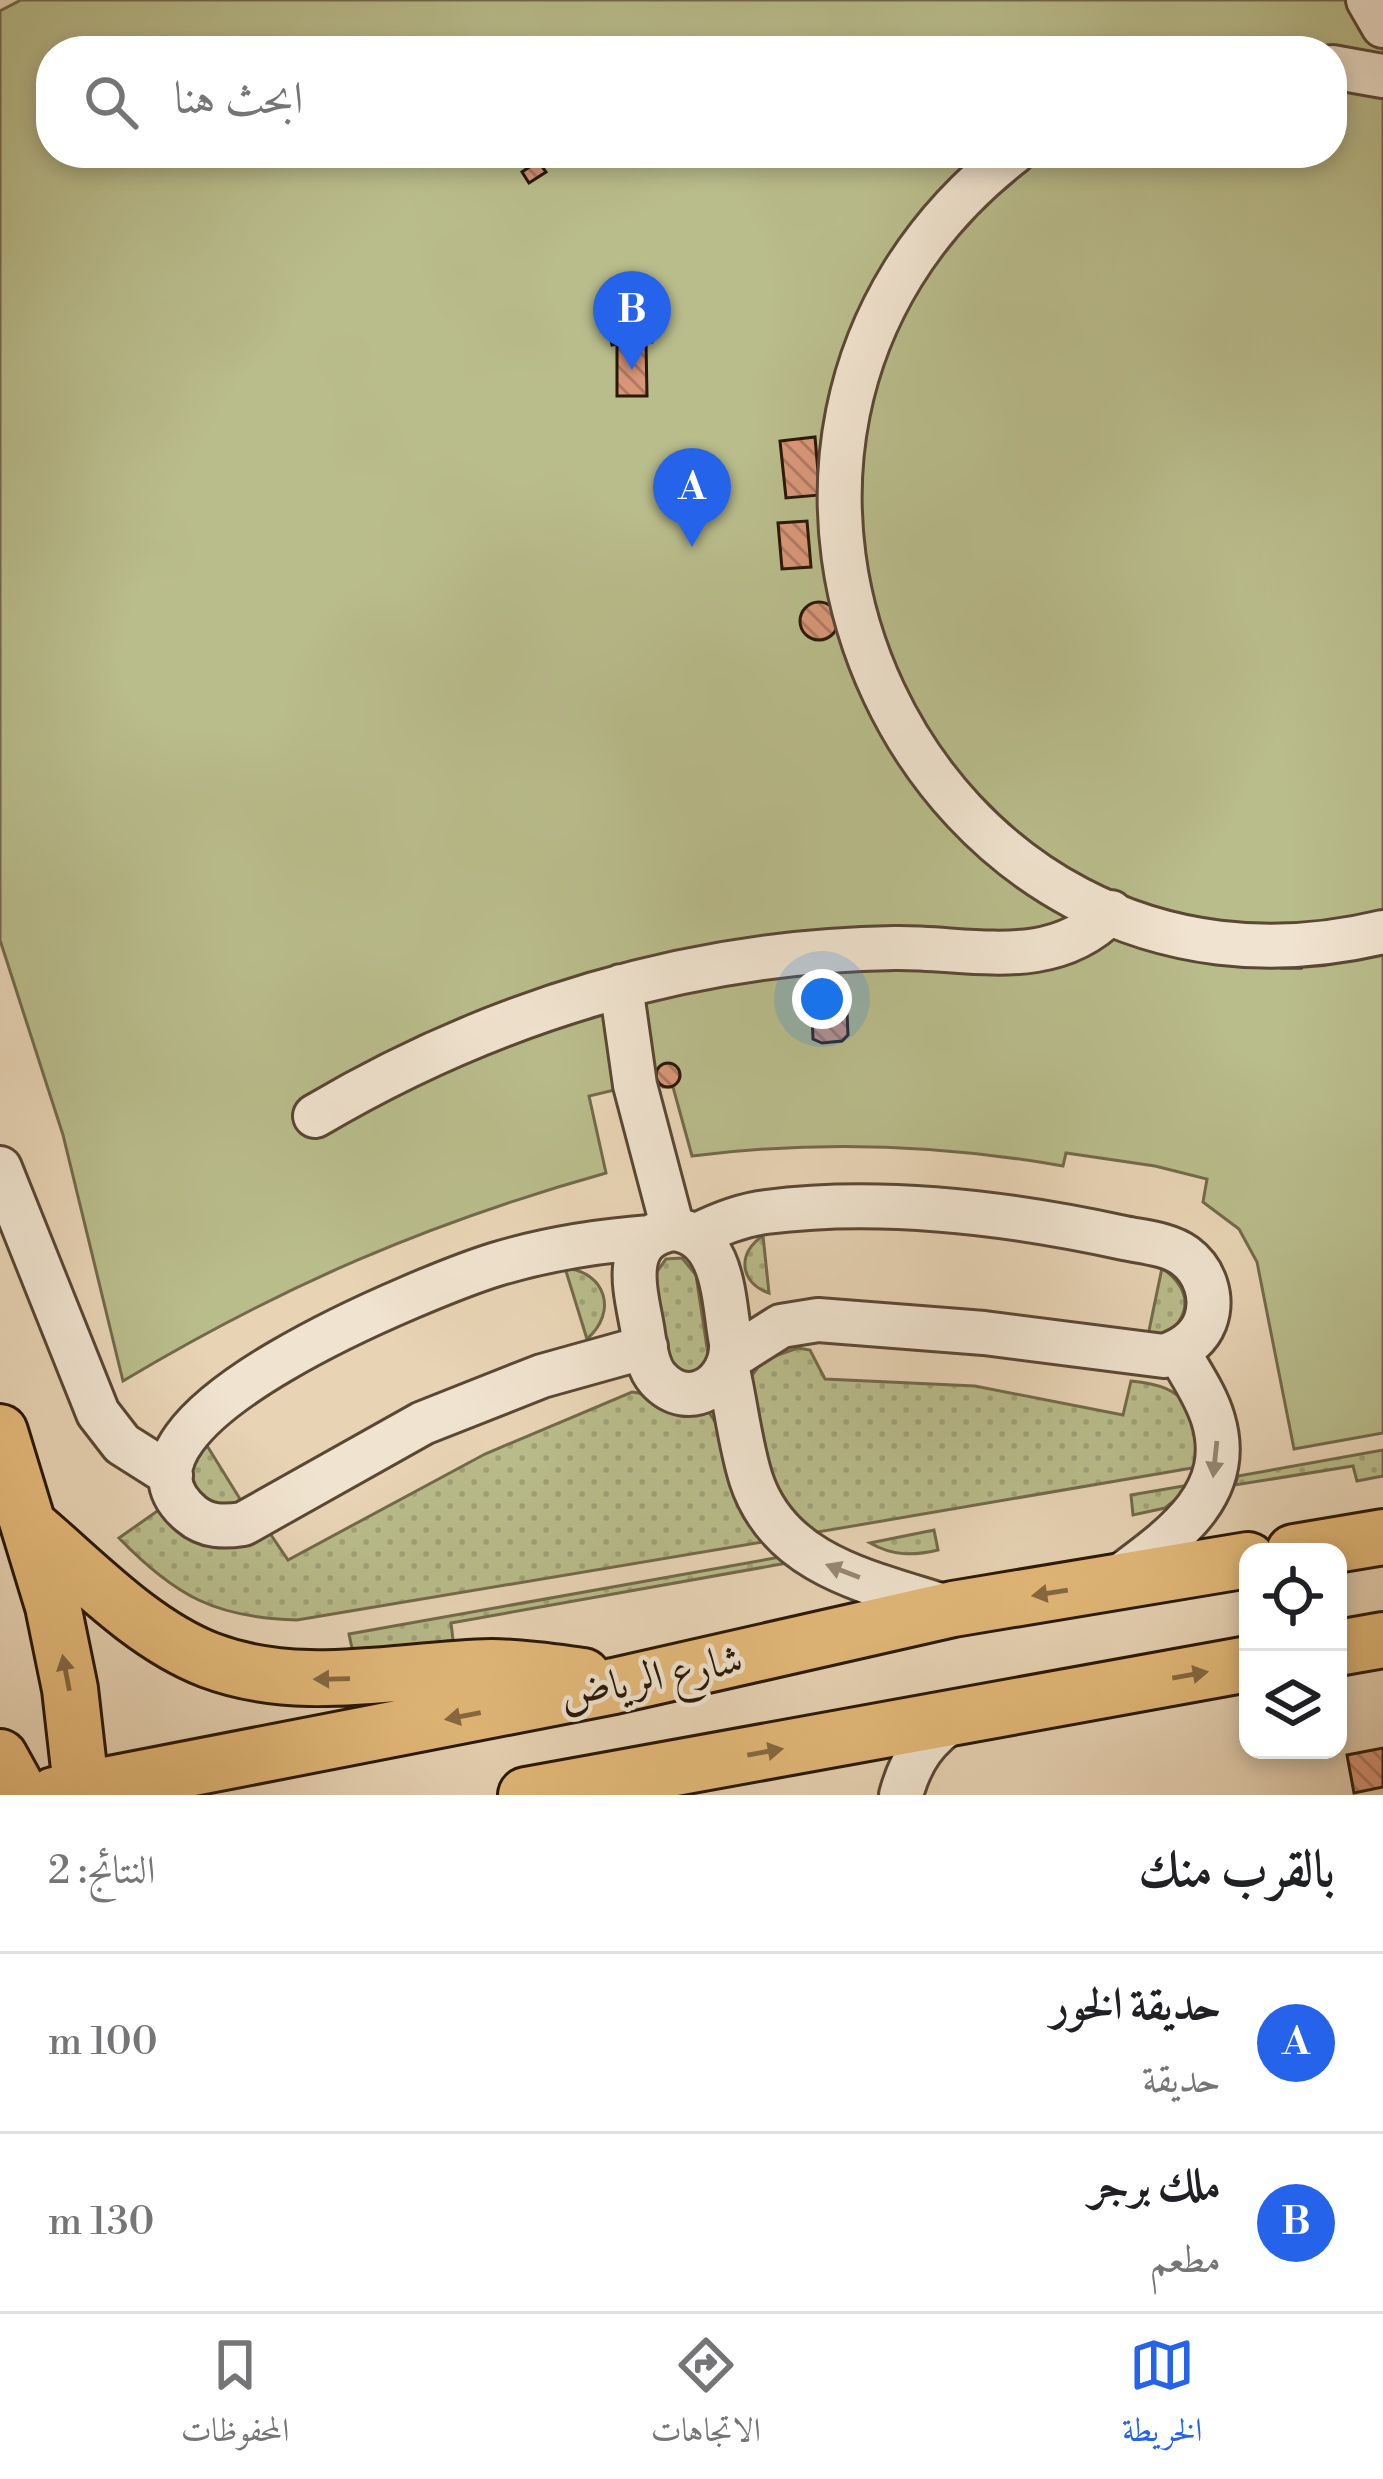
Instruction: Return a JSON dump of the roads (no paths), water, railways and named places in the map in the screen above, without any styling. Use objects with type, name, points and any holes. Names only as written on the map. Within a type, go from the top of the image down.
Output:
[{"type":"main road","points":[[0,1432],[32,1528],[99,1790]]},
{"type":"main road","points":[[32,1528],[131,1612],[207,1660],[258,1673],[324,1680],[495,1667],[587,1677],[614,1686]]},
{"type":"main road","points":[[1347,1543],[1383,1537]]},
{"type":"main road","name":"شارع الرياض","points":[[99,1790],[614,1686],[953,1609],[1239,1562]]},
{"type":"main road","points":[[1347,1646],[1383,1640]]},
{"type":"main road","points":[[526,1795],[627,1787],[958,1717],[1239,1666]]},
{"type":"main road","points":[[0,1757],[21,1795]]},
{"type":"street","points":[[1368,0],[1383,26]]},
{"type":"street","points":[[996,168],[933,232],[884,310],[847,418],[840,472],[842,548],[855,623],[897,724],[971,820],[1002,848],[1072,895],[1111,912],[1178,934],[1251,945],[1325,943],[1383,932]]},
{"type":"street","points":[[315,1116],[460,1041],[621,986],[710,966],[816,952],[1049,950],[1083,936],[1111,912]]},
{"type":"street","points":[[621,986],[635,1085],[673,1234]]},
{"type":"street","points":[[0,1168],[98,1413],[122,1444],[171,1475]]},
{"type":"street","points":[[646,1347],[542,1376],[423,1423],[243,1524],[214,1526],[201,1521],[180,1502],[171,1475],[175,1448],[193,1426],[274,1366],[361,1318],[501,1263],[598,1241],[673,1234],[760,1212],[890,1208],[1027,1220],[1175,1250],[1197,1267],[1208,1292],[1206,1320],[1178,1351],[1148,1356],[984,1333],[818,1320],[781,1327],[730,1363],[710,1389],[684,1394],[671,1390],[652,1372],[632,1269],[635,1256],[673,1234],[706,1243],[717,1265],[730,1363],[756,1491],[790,1541],[836,1570],[953,1609]]},
{"type":"street","points":[[1111,1583],[1191,1520],[1216,1472],[1213,1416],[1178,1351]]},
{"type":"street","points":[[901,1795],[920,1748],[958,1717]]},
{"type":"place","name":"ملك برجر","points":[[632,370]]},
{"type":"place","name":"حديقة الخور","points":[[692,547]]}]
